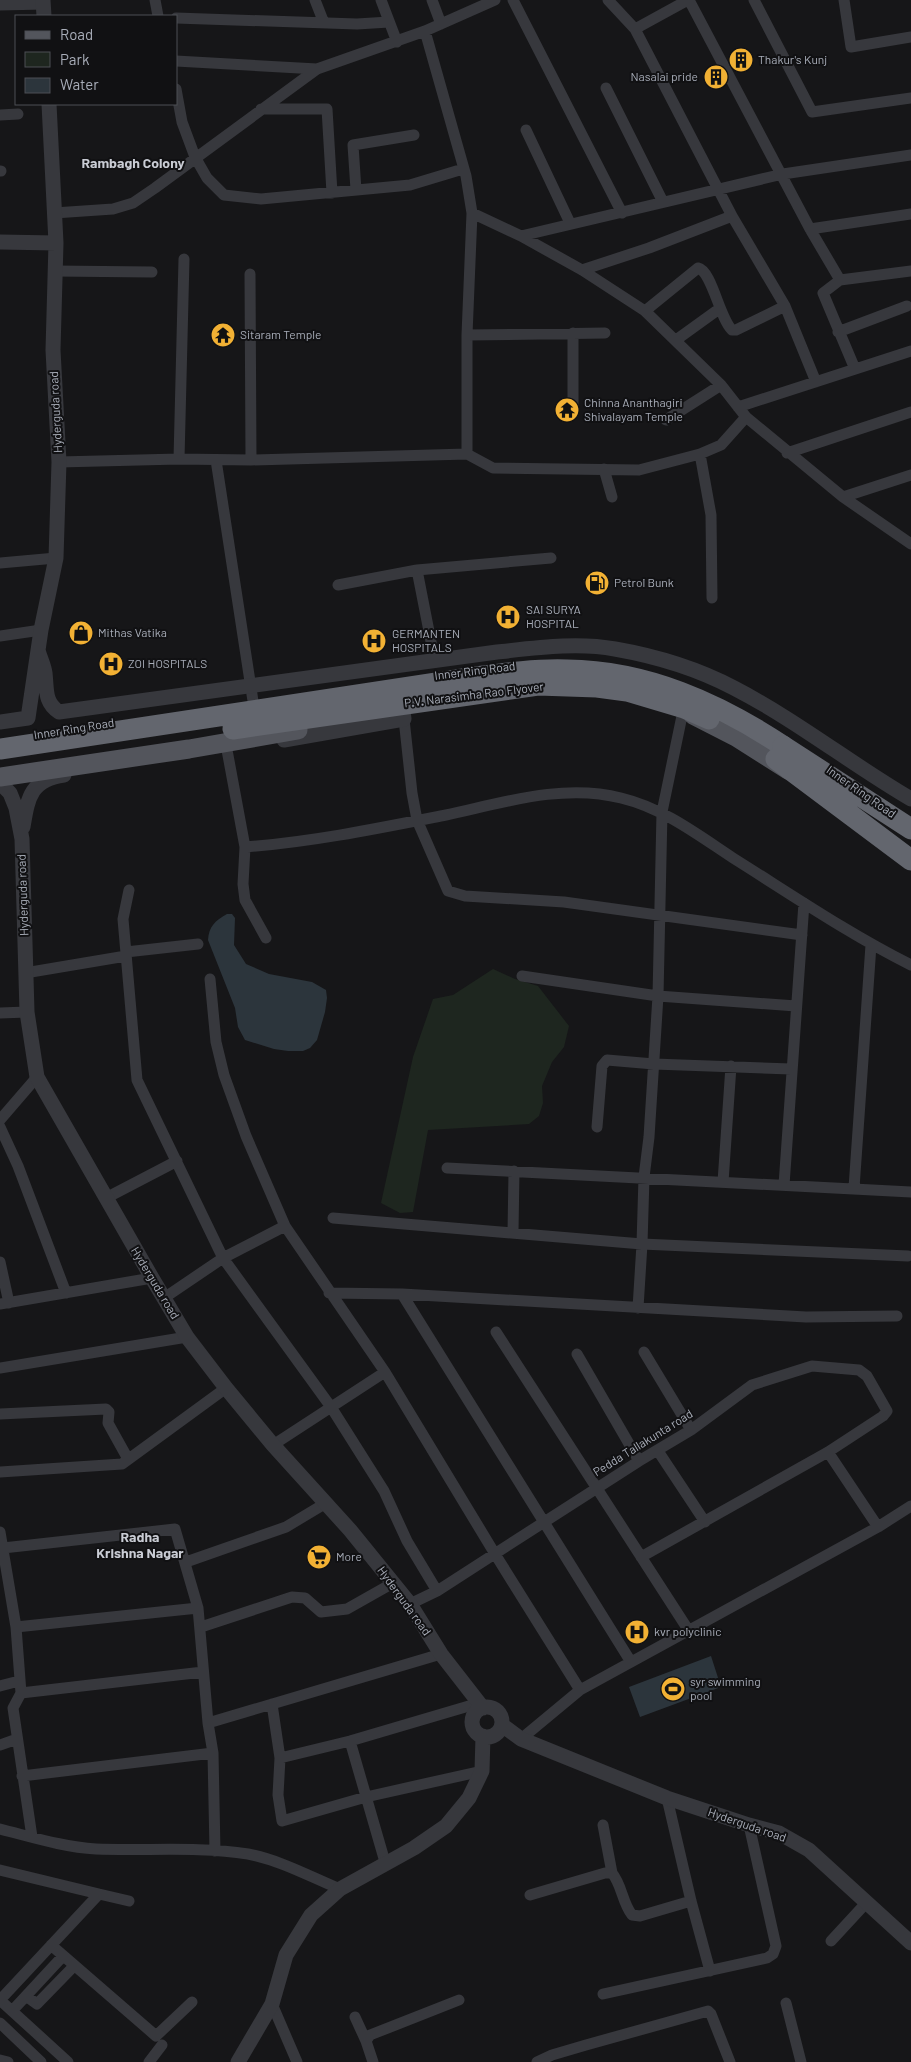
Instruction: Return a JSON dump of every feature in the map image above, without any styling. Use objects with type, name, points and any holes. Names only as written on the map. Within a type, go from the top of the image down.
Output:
[{"type":"highway","name":"P.V. Narasimha Rao Flyover","points":[[0,749],[476,677],[537,670],[568,670],[630,676],[689,694],[726,711],[911,848]]},
{"type":"highway","name":"P.V. Narasimha Rao Flyover","points":[[0,763],[493,690],[538,685],[568,685],[627,691],[684,708],[781,752],[911,827]]},
{"type":"highway","points":[[781,752],[911,814]]},
{"type":"highway","points":[[781,752],[911,860]]},
{"type":"main road","name":"Inner Ring Road","points":[[0,740],[251,694],[436,669],[569,662],[630,668],[690,687],[720,699],[749,715],[781,752]]},
{"type":"main road","name":"Inner Ring Road","points":[[0,777],[403,715],[478,695],[538,688],[568,688],[626,694],[683,711],[781,752]]},
{"type":"street","points":[[155,0],[158,15]]},
{"type":"street","points":[[315,0],[324,23]]},
{"type":"street","points":[[381,0],[397,42]]},
{"type":"street","points":[[432,0],[441,24]]},
{"type":"street","points":[[54,213],[113,209],[133,203],[317,69],[397,42],[441,24],[475,4],[495,0]]},
{"type":"street","points":[[513,0],[622,213]]},
{"type":"street","points":[[608,0],[634,29],[732,216],[785,306],[816,382]]},
{"type":"street","points":[[634,29],[688,0],[783,174],[810,229],[840,280]]},
{"type":"street","points":[[754,0],[812,112],[911,98]]},
{"type":"street","points":[[844,0],[851,47],[911,37]]},
{"type":"street","points":[[0,4],[44,7]]},
{"type":"street","points":[[178,18],[324,23],[389,22]]},
{"type":"street","points":[[425,31],[463,169],[472,213],[467,335],[467,454]]},
{"type":"street","points":[[178,61],[317,69]]},
{"type":"street","points":[[606,88],[663,202]]},
{"type":"street","points":[[178,100],[182,122],[195,157],[207,178],[224,195],[261,199],[410,185],[463,169]]},
{"type":"street","name":"Hyderguda road","points":[[0,722],[28,718],[41,630],[56,558],[59,462],[53,350],[56,242],[48,105]]},
{"type":"street","points":[[261,109],[326,110],[332,193]]},
{"type":"street","points":[[0,115],[18,114]]},
{"type":"street","points":[[526,130],[570,223]]},
{"type":"street","points":[[356,190],[353,146],[414,135]]},
{"type":"street","points":[[521,236],[783,174],[911,155]]},
{"type":"street","points":[[472,213],[521,236],[582,270],[644,311],[721,385],[746,417],[787,453],[843,497],[908,540]]},
{"type":"street","points":[[810,229],[911,214]]},
{"type":"street","points":[[582,270],[649,248],[732,216]]},
{"type":"street","points":[[0,242],[56,242]]},
{"type":"street","points":[[180,459],[184,259]]},
{"type":"street","points":[[644,311],[698,268],[703,269],[707,274],[719,309],[730,329],[736,330],[785,306]]},
{"type":"street","points":[[54,271],[152,272]]},
{"type":"street","points":[[855,369],[823,293],[840,280],[911,271]]},
{"type":"street","points":[[250,274],[251,460]]},
{"type":"street","points":[[838,332],[907,306]]},
{"type":"street","points":[[676,340],[719,309]]},
{"type":"street","points":[[573,333],[573,406]]},
{"type":"street","points":[[467,335],[605,333]]},
{"type":"street","points":[[738,407],[911,351]]},
{"type":"street","points":[[666,420],[721,385]]},
{"type":"street","points":[[787,453],[911,412]]},
{"type":"street","points":[[59,462],[180,459],[251,460],[467,454],[493,468],[639,470],[700,454],[721,444],[746,417]]},
{"type":"street","points":[[700,454],[712,516],[712,598]]},
{"type":"street","points":[[38,650],[45,671],[47,699],[52,707],[60,712],[251,694],[216,460]]},
{"type":"street","points":[[604,469],[612,497]]},
{"type":"street","points":[[843,497],[911,475]]},
{"type":"street","points":[[0,563],[56,558]]},
{"type":"street","points":[[338,585],[417,570],[551,558]]},
{"type":"street","points":[[417,570],[436,669],[518,650],[590,647],[614,649],[679,666],[732,687],[760,702],[911,799]]},
{"type":"street","points":[[0,636],[41,630]]},
{"type":"street","points":[[638,1308],[644,1177],[649,1137],[658,996],[658,917],[662,812],[683,711]]},
{"type":"street","points":[[22,839],[28,800],[35,787],[50,777],[227,750],[403,715],[412,794],[417,820],[448,891],[454,894],[564,902],[658,917],[802,936]]},
{"type":"street","points":[[227,750],[245,848],[243,884],[245,900],[266,938]]},
{"type":"street","name":"Hyderguda road","points":[[0,783],[10,793],[16,808],[22,839],[27,1012],[37,1077],[188,1337],[226,1388],[273,1445],[326,1503],[410,1604],[441,1654],[481,1705]]},
{"type":"street","points":[[245,848],[417,820],[550,794],[597,793],[622,798],[662,812],[871,945],[911,965]]},
{"type":"street","points":[[129,890],[123,919],[137,1080],[223,1258],[331,1407],[384,1491],[407,1541],[437,1591]]},
{"type":"street","points":[[784,1185],[804,903]]},
{"type":"street","points":[[25,973],[126,954],[198,944]]},
{"type":"street","points":[[854,1188],[871,945]]},
{"type":"street","points":[[522,976],[658,996],[796,1006]]},
{"type":"street","points":[[210,979],[216,1042],[224,1076],[246,1136],[285,1226],[329,1293],[385,1372],[580,1690]]},
{"type":"street","points":[[0,1013],[27,1012]]},
{"type":"street","points":[[597,1127],[602,1066],[603,1062],[607,1060],[654,1064],[791,1069]]},
{"type":"street","points":[[723,1182],[731,1066]]},
{"type":"street","points":[[0,1120],[37,1077]]},
{"type":"street","points":[[0,1127],[18,1166],[66,1292]]},
{"type":"street","points":[[106,1198],[177,1161]]},
{"type":"street","points":[[447,1168],[911,1192]]},
{"type":"street","points":[[513,1232],[514,1171]]},
{"type":"street","points":[[333,1218],[642,1244],[908,1256]]},
{"type":"street","points":[[164,1298],[223,1258],[285,1226]]},
{"type":"street","points":[[0,1262],[4,1303],[152,1278]]},
{"type":"street","points":[[329,1293],[402,1294],[638,1308],[780,1314],[806,1317],[898,1316]]},
{"type":"street","points":[[402,1294],[631,1662]]},
{"type":"street","points":[[496,1332],[689,1630]]},
{"type":"street","points":[[0,1368],[188,1337]]},
{"type":"street","points":[[644,1352],[691,1430]]},
{"type":"street","points":[[577,1354],[639,1461]]},
{"type":"street","name":"Pedda Tallakunta road","points":[[410,1604],[437,1591],[639,1461],[691,1430],[752,1385],[812,1366],[859,1370],[867,1376],[887,1410],[882,1416],[828,1452]]},
{"type":"street","points":[[273,1445],[385,1372]]},
{"type":"street","points":[[0,1472],[122,1464],[226,1388]]},
{"type":"street","points":[[0,1414],[106,1409],[109,1412],[108,1424],[128,1459]]},
{"type":"street","points":[[658,1450],[705,1522]]},
{"type":"street","points":[[641,1556],[828,1452],[878,1527]]},
{"type":"street","points":[[186,1562],[286,1527],[326,1503]]},
{"type":"street","points":[[521,1739],[580,1690],[878,1527],[911,1506]]},
{"type":"street","points":[[3,1548],[175,1529],[186,1562],[201,1627],[203,1672],[213,1753],[215,1851]]},
{"type":"street","points":[[0,1532],[3,1548],[4,1588],[16,1627],[21,1693],[13,1708],[32,1837]]},
{"type":"street","points":[[201,1627],[292,1597],[305,1598],[321,1612],[347,1609],[393,1583]]},
{"type":"street","points":[[16,1627],[198,1608]]},
{"type":"street","points":[[208,1723],[441,1654]]},
{"type":"street","points":[[21,1693],[203,1672]]},
{"type":"street","points":[[0,1686],[19,1680]]},
{"type":"street","points":[[272,1704],[280,1758],[278,1795],[282,1821],[366,1796],[482,1771]]},
{"type":"street","points":[[280,1758],[481,1705],[497,1710],[502,1719],[502,1725],[498,1733],[493,1736],[483,1736],[476,1731],[473,1722],[481,1705]]},
{"type":"street","name":"Hyderguda road","points":[[502,1725],[521,1739],[667,1798],[779,1833],[809,1850],[911,1943]]},
{"type":"street","points":[[238,2062],[272,2004],[286,1955],[311,1915],[340,1889],[385,1862],[414,1848],[446,1826],[469,1798],[482,1771],[483,1736]]},
{"type":"street","points":[[0,1744],[17,1739]]},
{"type":"street","points":[[350,1741],[385,1862]]},
{"type":"street","points":[[22,1776],[213,1753]]},
{"type":"street","points":[[667,1798],[691,1901],[710,1971]]},
{"type":"street","points":[[603,1825],[612,1873],[617,1879],[627,1908],[632,1915],[640,1916],[691,1901]]},
{"type":"street","points":[[603,1994],[767,1958],[773,1954],[776,1946],[749,1825]]},
{"type":"street","points":[[0,1829],[63,1846],[95,1849],[215,1851],[249,1854],[340,1889]]},
{"type":"street","points":[[0,1870],[129,1901]]},
{"type":"street","points":[[530,1896],[605,1873],[612,1873]]},
{"type":"street","points":[[68,2062],[0,2000],[99,1894]]},
{"type":"street","points":[[831,1941],[867,1902]]},
{"type":"street","points":[[51,1945],[156,2036],[192,2002]]},
{"type":"street","points":[[12,2011],[63,1956]]},
{"type":"street","points":[[22,2020],[74,1966]]},
{"type":"street","points":[[18,1980],[37,2004]]},
{"type":"street","points":[[366,2041],[370,2035],[459,2000]]},
{"type":"street","points":[[786,2003],[800,2062]]},
{"type":"street","points":[[272,2004],[297,2062]]},
{"type":"street","points":[[537,2062],[708,2011],[712,2014],[730,2062]]},
{"type":"street","points":[[356,2017],[373,2062]]},
{"type":"street","points":[[0,2023],[41,2062]]},
{"type":"street","points":[[139,2062],[157,2047],[149,2062]]},
{"type":"street","points":[[0,2060],[8,2062]]},
{"type":"green space","points":[[493,969],[515,979],[538,986],[569,1026],[564,1047],[552,1062],[542,1086],[543,1103],[539,1116],[529,1124],[428,1130],[413,1212],[400,1213],[381,1203],[413,1057],[433,999],[453,995]]},
{"type":"water","points":[[227,914],[232,914],[235,918],[234,945],[246,964],[269,974],[312,982],[326,990],[325,1012],[317,1040],[310,1048],[303,1051],[288,1051],[274,1049],[245,1040],[238,1027],[235,1008],[208,940],[213,924]]},
{"type":"water","points":[[711,1656],[721,1687],[640,1717],[629,1687]]},
{"type":"place","name":"Thakur's Kunj","points":[[741,60]]},
{"type":"place","name":"Nasalai pride","points":[[716,77]]},
{"type":"place","name":"Sitaram Temple","points":[[223,335]]},
{"type":"place","name":"Chinna Ananthagiri Shivalayam Temple","points":[[567,410]]},
{"type":"place","name":"Petrol Bunk","points":[[597,583]]},
{"type":"place","name":"SAI SURYA HOSPITAL","points":[[508,617]]},
{"type":"place","name":"Mithas Vatika","points":[[81,633]]},
{"type":"place","name":"GERMANTEN HOSPITALS","points":[[374,641]]},
{"type":"place","name":"ZOI HOSPITALS","points":[[111,664]]},
{"type":"place","name":"More","points":[[319,1557]]},
{"type":"place","name":"kvr polyclinic","points":[[637,1632]]},
{"type":"place","name":"syr swimming pool","points":[[673,1689]]},
{"type":"district","name":"Rambagh Colony","points":[[133,163]]},
{"type":"district","name":"Radha Krishna Nagar","points":[[140,1545]]}]
